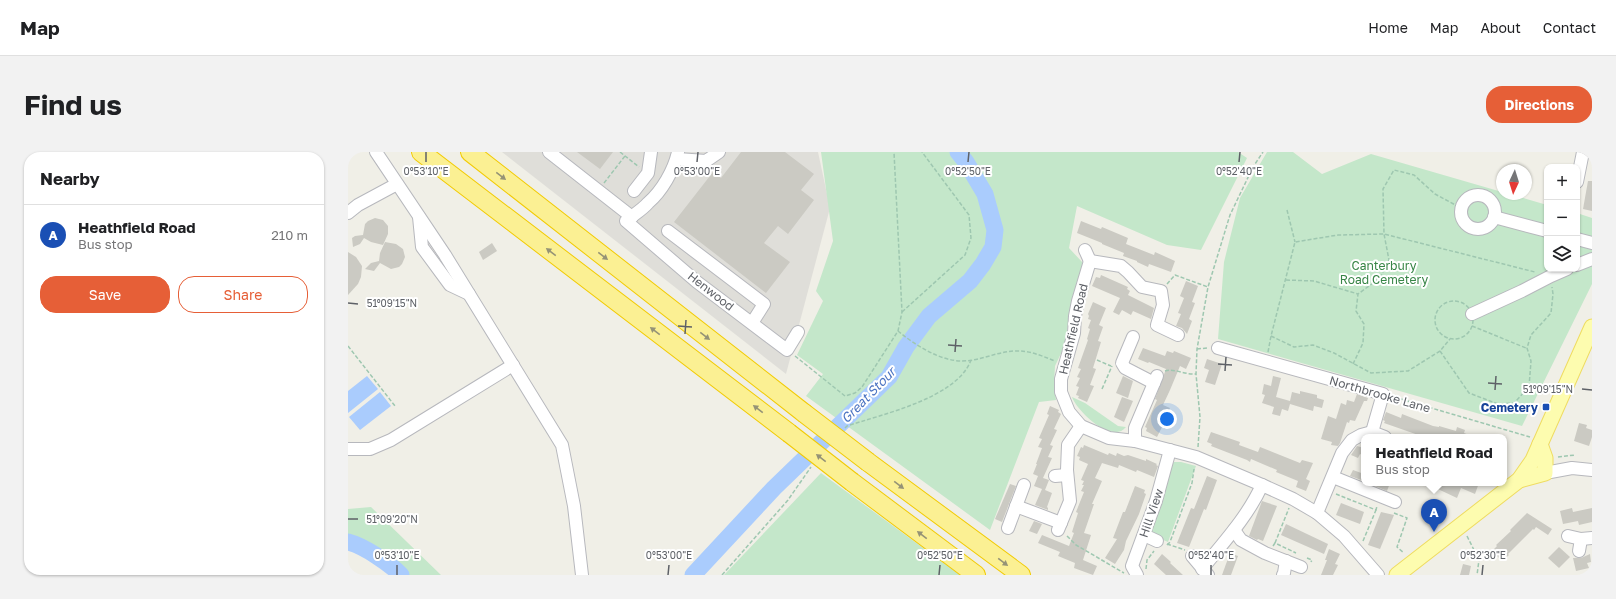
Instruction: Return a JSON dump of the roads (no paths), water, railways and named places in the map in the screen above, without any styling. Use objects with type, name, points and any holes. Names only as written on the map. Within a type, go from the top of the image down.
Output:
[{"type":"highway","points":[[421,152],[976,575]]},
{"type":"highway","points":[[470,152],[804,413],[1021,575]]},
{"type":"main road","points":[[1397,575],[1519,480],[1533,460],[1592,327]]},
{"type":"main road","points":[[1519,480],[1545,472],[1545,458],[1541,442]]},
{"type":"street","points":[[376,152],[469,294],[562,445],[574,506],[582,575]]},
{"type":"street","points":[[549,152],[632,217],[649,203],[661,188],[678,156],[706,161],[719,152]]},
{"type":"street","points":[[634,191],[648,173],[651,152]]},
{"type":"street","points":[[1580,167],[1583,152]]},
{"type":"street","points":[[348,213],[358,205],[398,184]]},
{"type":"street","points":[[1477,195],[1482,195],[1491,201],[1494,206],[1494,217],[1487,226],[1476,229],[1466,224],[1461,214],[1461,208],[1466,199],[1477,195]]},
{"type":"street","name":"Henwood","points":[[632,217],[626,221],[697,282],[787,350],[798,332]]},
{"type":"street","points":[[1494,217],[1544,230]]},
{"type":"street","points":[[668,231],[764,304],[752,323]]},
{"type":"street","points":[[1580,240],[1592,243]]},
{"type":"street","points":[[1086,250],[1090,261],[1121,266],[1142,287],[1161,291],[1164,305],[1157,325],[1178,334]]},
{"type":"street","points":[[1580,264],[1592,259]]},
{"type":"street","name":"Heathfield Road","points":[[1081,426],[1070,412],[1061,392],[1061,379],[1074,333],[1078,301],[1090,261]]},
{"type":"street","points":[[1472,320],[1522,291],[1560,272]]},
{"type":"street","points":[[1133,336],[1117,365],[1156,380],[1135,428],[1134,441]]},
{"type":"street","name":"Northbrooke Lane","points":[[1218,348],[1383,394],[1372,432]]},
{"type":"street","points":[[349,446],[370,449],[391,440],[513,365]]},
{"type":"street","points":[[1016,506],[1059,527],[1070,501],[1066,457],[1068,445],[1081,426],[1109,438],[1134,441],[1196,457],[1293,499],[1317,513],[1344,536],[1378,575]]},
{"type":"street","points":[[1365,434],[1372,432],[1377,434]]},
{"type":"street","points":[[1317,513],[1342,453],[1352,440],[1361,435]]},
{"type":"street","name":"Hill View","points":[[1137,575],[1132,566],[1156,501],[1170,450]]},
{"type":"street","points":[[1545,472],[1572,468],[1592,470]]},
{"type":"street","points":[[1055,476],[1067,475]]},
{"type":"street","points":[[1332,477],[1392,506]]},
{"type":"street","points":[[1008,528],[1024,485]]},
{"type":"street","points":[[1192,556],[1205,572],[1254,502],[1262,485]]},
{"type":"street","points":[[1234,530],[1241,540],[1265,553],[1301,567]]},
{"type":"street","points":[[1144,535],[1161,545]]},
{"type":"street","points":[[1568,536],[1586,538],[1579,551]]},
{"type":"street","points":[[1283,575],[1286,561]]},
{"type":"water","points":[[367,376],[378,389],[348,413],[348,391]]},
{"type":"water","points":[[380,392],[391,406],[360,430],[349,417]]},
{"type":"waterway","name":"Great Stour","points":[[693,575],[774,488],[889,377],[906,347],[929,316],[970,281],[983,264],[993,247],[995,230],[985,194],[966,162],[958,152]]},
{"type":"waterway","name":"Great Stour","points":[[348,542],[361,547],[376,556],[390,565],[401,575]]},
{"type":"place","name":"Cemetery","points":[[1546,407]]},
{"type":"place","name":"Heathfield Road","points":[[1434,532]]},
{"type":"park label","name":"Canterbury Road Cemetery","points":[[1384,272]]}]
